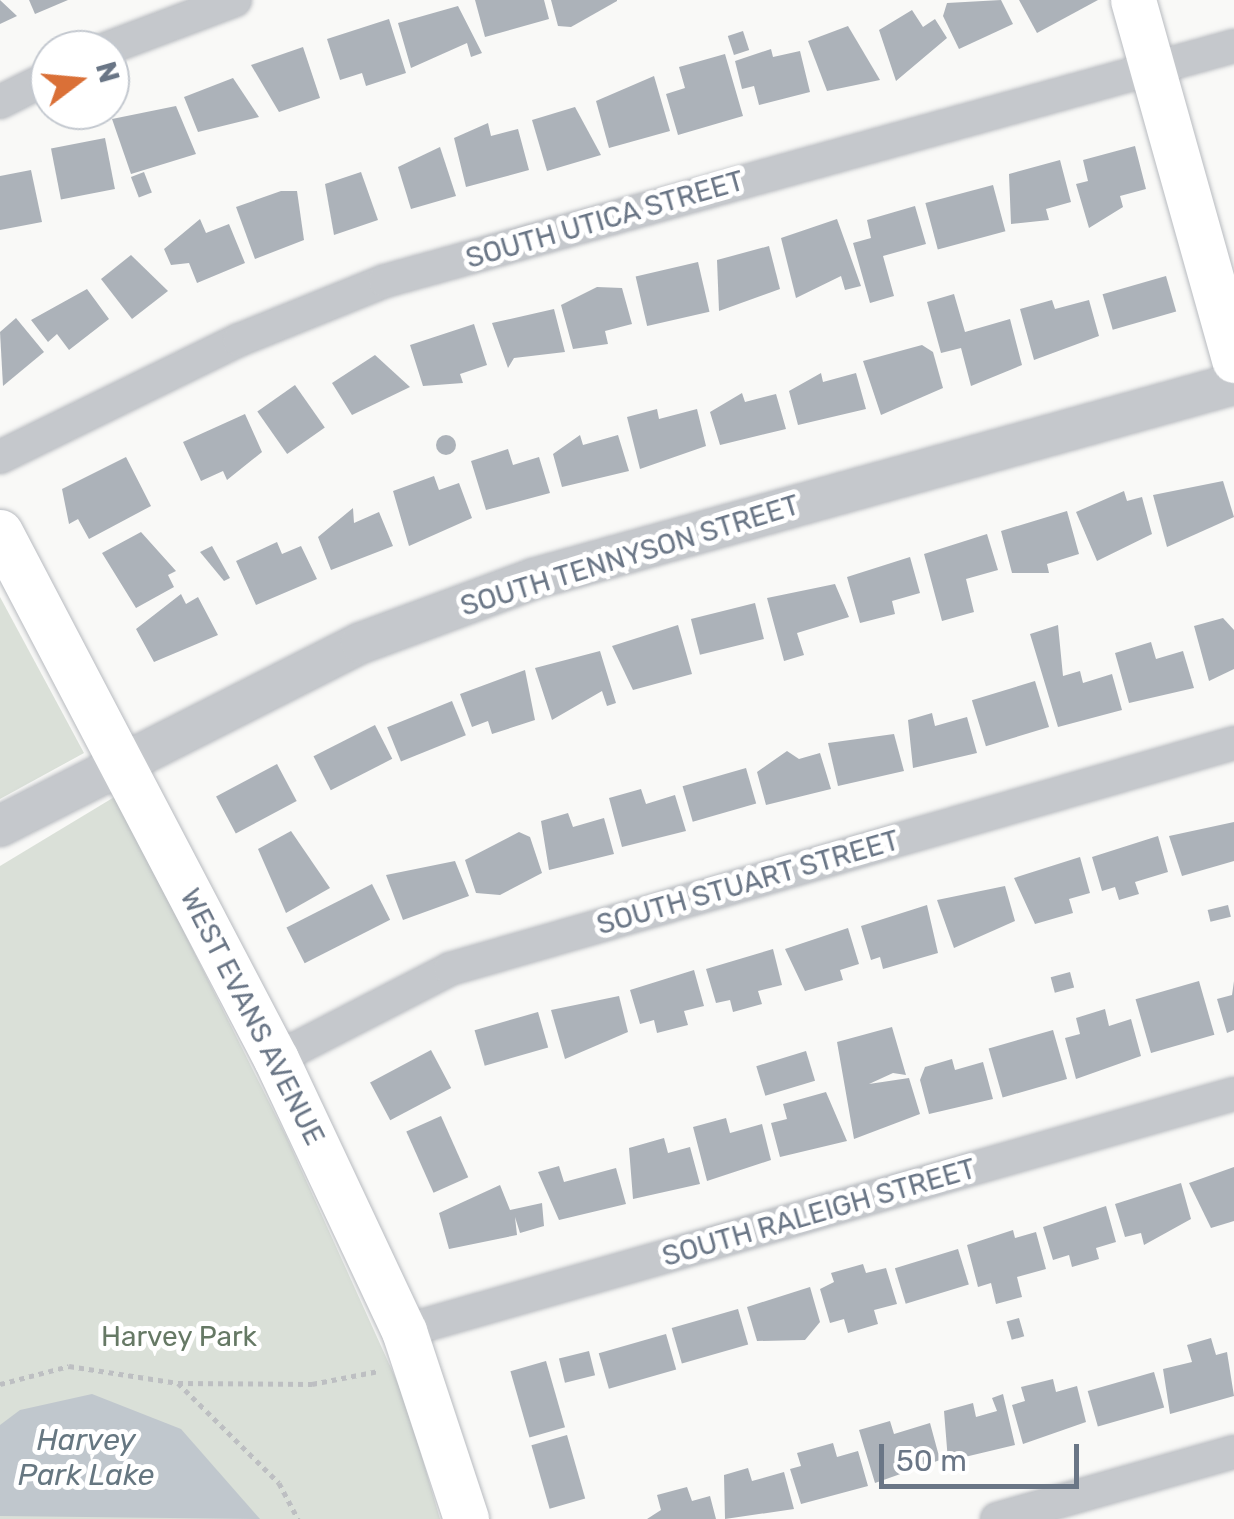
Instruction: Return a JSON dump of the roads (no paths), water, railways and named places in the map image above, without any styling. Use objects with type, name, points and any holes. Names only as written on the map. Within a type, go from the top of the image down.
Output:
[{"type":"main road","points":[[1134,0],[1234,360]]},
{"type":"main road","name":"WEST EVANS AVENUE","points":[[0,532],[276,1059],[409,1348],[466,1519]]},
{"type":"street","points":[[130,40],[235,0]]},
{"type":"street","name":"SOUTH UTICA STREET","points":[[0,458],[239,340],[385,282],[1234,46]]},
{"type":"street","points":[[0,102],[30,87]]},
{"type":"street","name":"SOUTH TENNYSON STREET","points":[[0,826],[122,760],[362,642],[533,579],[1234,384]]},
{"type":"street","name":"SOUTH STUART STREET","points":[[276,1059],[450,969],[1234,742]]},
{"type":"street","name":"SOUTH RALEIGH STREET","points":[[409,1348],[1234,1094]]},
{"type":"street","points":[[997,1519],[1234,1452]]},
{"type":"water","name":"Harvey Park Lake","points":[[92,1394],[181,1429],[260,1519],[0,1516],[0,1425],[20,1410]]},
{"type":"park label","name":"Harvey Park","points":[[179,1337]]}]
